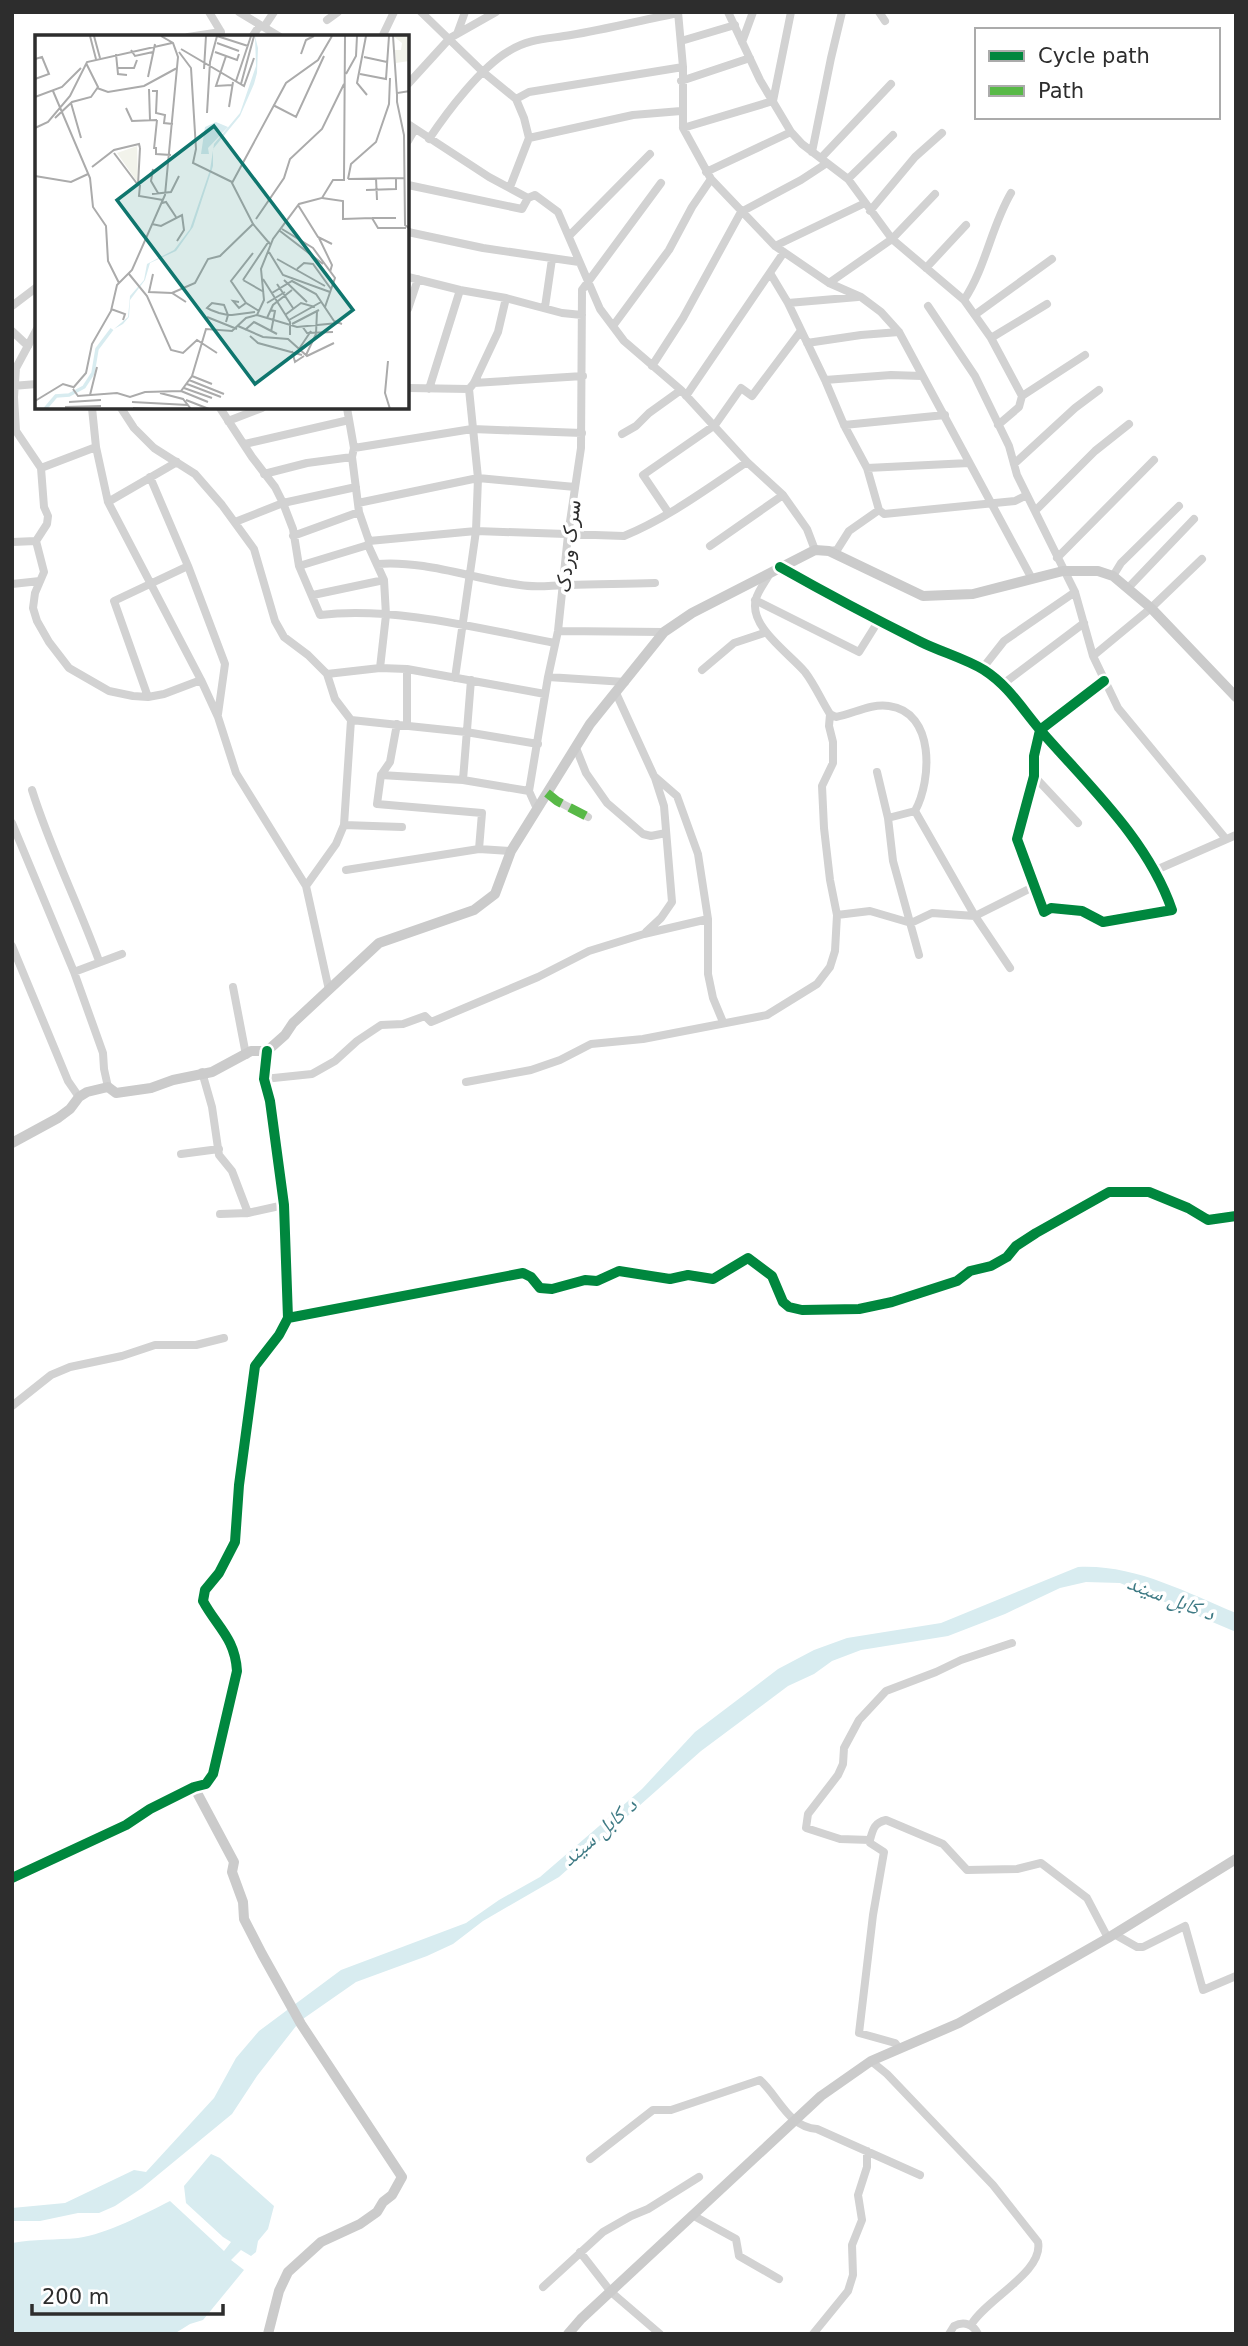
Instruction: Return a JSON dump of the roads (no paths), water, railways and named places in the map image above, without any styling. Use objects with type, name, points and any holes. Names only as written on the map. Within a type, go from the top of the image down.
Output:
[{"type":"main road","points":[[12,1878],[126,1825],[150,1809],[194,1787],[206,1784],[213,1774],[237,1671],[229,1638],[203,1601],[205,1590],[219,1573],[235,1542],[239,1485],[256,1366],[288,1318],[284,1205],[270,1101],[264,1079],[267,1051],[379,943],[474,910],[495,894],[511,851],[590,724],[664,632],[692,613],[815,550],[829,551],[923,596],[973,594],[1031,577],[1063,571],[1098,571],[1113,576],[1129,587],[1236,696]]},
{"type":"main road","points":[[12,1143],[58,1118],[87,1092],[108,1087],[116,1093],[151,1088],[202,1072],[212,1072],[251,1051],[267,1051]]},
{"type":"main road","points":[[194,1787],[234,1862],[232,1872],[243,1902],[244,1919],[290,2006],[400,2173],[392,2195],[383,2202],[377,2212],[360,2224],[321,2242],[288,2273],[279,2291],[268,2334]]},
{"type":"main road","points":[[568,2334],[821,2096],[871,2061],[959,2022],[1111,1936],[1236,1859]]},
{"type":"street","points":[[209,12],[220,34]]},
{"type":"street","points":[[239,12],[277,35]]},
{"type":"street","points":[[254,35],[274,12]]},
{"type":"street","points":[[327,20],[338,12]]},
{"type":"street","points":[[383,35],[394,12]]},
{"type":"street","points":[[421,12],[453,36],[483,72],[516,99],[529,138],[510,187]]},
{"type":"street","points":[[410,82],[453,36],[465,12]]},
{"type":"street","points":[[453,36],[496,12]]},
{"type":"street","points":[[729,12],[750,58],[791,132],[848,179],[892,239],[964,300],[976,314],[1022,396]]},
{"type":"street","points":[[742,42],[753,12]]},
{"type":"street","points":[[773,101],[791,12]]},
{"type":"street","points":[[812,152],[842,12]]},
{"type":"street","points":[[879,12],[885,21]]},
{"type":"street","points":[[429,139],[440,122],[483,72],[508,51],[535,39],[568,36],[678,13],[683,67],[683,128],[708,175],[775,246],[829,283],[861,297],[881,312],[899,332],[1031,577]]},
{"type":"street","points":[[681,41],[735,25]]},
{"type":"street","points":[[681,81],[750,58]]},
{"type":"street","points":[[516,99],[528,92],[683,67]]},
{"type":"street","points":[[652,366],[684,318],[741,212],[801,180],[824,160],[891,85]]},
{"type":"street","points":[[683,128],[773,101]]},
{"type":"street","points":[[529,138],[633,115],[681,111]]},
{"type":"street","points":[[411,127],[528,198]]},
{"type":"street","points":[[613,326],[669,250],[708,175],[791,132]]},
{"type":"street","points":[[775,246],[867,207],[942,133]]},
{"type":"street","points":[[848,179],[893,135]]},
{"type":"street","points":[[569,236],[650,154]]},
{"type":"street","points":[[588,280],[661,183]]},
{"type":"street","points":[[410,185],[522,209],[528,198],[535,195],[558,212],[600,309],[624,341],[684,393],[747,461],[783,495],[807,529],[815,550]]},
{"type":"street","points":[[964,300],[994,237],[1002,207],[1011,193]]},
{"type":"street","points":[[829,283],[892,239],[935,194]]},
{"type":"street","points":[[926,268],[966,225]]},
{"type":"street","points":[[410,232],[552,260],[579,262]]},
{"type":"street","points":[[622,435],[649,413],[684,393],[784,252]]},
{"type":"street","points":[[976,314],[1052,259]]},
{"type":"street","points":[[545,307],[552,260]]},
{"type":"street","points":[[770,273],[788,303],[844,425],[867,468],[879,510],[884,514],[1015,501],[1027,495]]},
{"type":"street","points":[[410,277],[562,313],[582,315]]},
{"type":"street","points":[[410,303],[418,279]]},
{"type":"street","name":"سرک وردک","points":[[529,791],[558,631],[582,433],[582,290],[588,280]]},
{"type":"street","points":[[12,306],[35,289]]},
{"type":"street","points":[[429,389],[460,290]]},
{"type":"street","points":[[788,303],[861,297]]},
{"type":"street","points":[[455,678],[476,531],[478,478],[472,429],[472,386],[498,332],[506,298]]},
{"type":"street","points":[[990,338],[1047,304]]},
{"type":"street","points":[[928,306],[975,376],[1009,446],[1017,475],[1075,592],[1093,656],[1118,708],[1226,839]]},
{"type":"street","points":[[12,331],[28,346]]},
{"type":"street","points":[[668,512],[643,475],[715,425],[741,388],[752,396],[800,332]]},
{"type":"street","points":[[807,343],[899,332]]},
{"type":"street","points":[[35,333],[16,368],[14,432],[41,468],[44,507],[48,516],[47,524],[36,541],[44,572],[35,593],[33,608],[37,621],[69,668],[108,691],[148,697],[201,680]]},
{"type":"street","points":[[998,425],[1019,407],[1022,396],[1085,355]]},
{"type":"street","points":[[825,380],[891,375],[922,376]]},
{"type":"street","points":[[410,388],[472,386],[583,376]]},
{"type":"street","points":[[14,386],[35,384]]},
{"type":"street","points":[[1014,464],[1075,408],[1099,390]]},
{"type":"street","points":[[92,410],[96,447],[108,502],[201,680],[218,717],[236,773],[306,886],[329,990]]},
{"type":"street","points":[[122,410],[134,428],[153,448],[195,474],[235,522],[254,549],[275,621],[284,637],[327,674],[335,699],[351,720],[344,825],[336,844],[306,886]]},
{"type":"street","points":[[221,410],[275,487],[283,503],[293,529],[299,566],[320,615],[386,615],[463,625],[555,643]]},
{"type":"street","points":[[228,421],[257,410]]},
{"type":"street","points":[[347,410],[359,507],[368,543],[384,580],[386,615],[380,668]]},
{"type":"street","points":[[844,425],[944,415]]},
{"type":"street","points":[[245,444],[349,420]]},
{"type":"street","points":[[1035,511],[1095,451],[1129,424]]},
{"type":"street","points":[[264,474],[353,452],[472,429],[582,433]]},
{"type":"street","points":[[41,468],[96,447]]},
{"type":"street","points":[[1057,558],[1154,460]]},
{"type":"street","points":[[299,566],[368,543],[476,531],[624,536],[668,512],[747,461]]},
{"type":"street","points":[[108,502],[177,462]]},
{"type":"street","points":[[867,468],[969,463]]},
{"type":"street","points":[[150,477],[188,565],[225,664],[218,717]]},
{"type":"street","points":[[293,536],[359,507],[478,478],[575,487]]},
{"type":"street","points":[[235,522],[283,503],[356,487]]},
{"type":"street","points":[[710,546],[783,495]]},
{"type":"street","points":[[1113,576],[1121,563],[1153,529],[1179,506]]},
{"type":"street","points":[[829,551],[837,550],[849,531],[879,510]]},
{"type":"street","points":[[1129,587],[1194,519]]},
{"type":"street","points":[[12,542],[36,541]]},
{"type":"street","points":[[1093,656],[1151,608],[1202,559]]},
{"type":"street","points":[[377,564],[397,562],[419,565],[471,577],[544,588],[655,583]]},
{"type":"street","points":[[148,697],[114,601],[188,565]]},
{"type":"street","points":[[888,818],[915,811],[920,801],[923,786],[924,734],[918,721],[908,713],[889,705],[836,717],[830,714],[804,672],[773,637],[764,632],[757,620],[755,600],[775,569],[923,643],[982,668],[1003,684],[1040,730],[1105,803],[1156,870],[1172,910],[1103,922],[1082,911],[1051,908],[1044,912],[1017,839],[1034,776],[1034,756],[1040,730],[1104,681]]},
{"type":"street","points":[[313,595],[384,580]]},
{"type":"street","points":[[12,584],[40,582]]},
{"type":"street","points":[[982,668],[1004,641],[1075,592]]},
{"type":"street","points":[[755,600],[859,652],[879,620]]},
{"type":"street","points":[[1003,684],[1084,623]]},
{"type":"street","points":[[558,631],[664,632]]},
{"type":"street","points":[[702,670],[734,643],[764,632]]},
{"type":"street","points":[[327,674],[380,668],[407,669],[545,694]]},
{"type":"street","points":[[407,669],[402,725],[390,762],[381,775],[377,804],[482,813],[479,849]]},
{"type":"street","points":[[548,677],[625,682]]},
{"type":"street","points":[[463,780],[471,680]]},
{"type":"street","points":[[615,693],[654,776],[664,806],[672,902],[661,918],[644,934]]},
{"type":"street","points":[[466,1082],[531,1070],[591,1044],[657,1037],[767,1015],[817,984],[830,967],[835,951],[837,915],[830,880],[822,786],[833,763],[830,714]]},
{"type":"street","points":[[351,720],[466,732],[538,744]]},
{"type":"street","points":[[576,748],[586,773],[607,803],[643,834],[651,836],[666,833]]},
{"type":"street","points":[[877,772],[888,818],[893,862],[919,955]]},
{"type":"street","points":[[381,775],[463,780],[529,791],[537,809]]},
{"type":"street","points":[[654,776],[677,796],[698,854],[708,919],[708,974],[713,998],[723,1022]]},
{"type":"street","points":[[1034,776],[1078,823]]},
{"type":"street","points":[[32,790],[99,961]]},
{"type":"street","points":[[547,793],[588,817]]},
{"type":"street","points":[[915,811],[975,916],[1010,968]]},
{"type":"street","points":[[12,823],[74,972],[103,1053],[108,1087]]},
{"type":"street","points":[[344,825],[402,827]]},
{"type":"street","points":[[1156,870],[1236,835]]},
{"type":"street","points":[[346,870],[479,849],[511,851]]},
{"type":"street","points":[[837,915],[870,911],[911,923],[932,914],[975,916],[1035,886]]},
{"type":"street","points":[[264,1079],[313,1074],[381,1025],[403,1024],[425,1016],[431,1022],[538,977],[589,951],[644,934],[708,919]]},
{"type":"street","points":[[12,946],[68,1081],[79,1097]]},
{"type":"street","points":[[74,972],[122,954]]},
{"type":"street","points":[[233,987],[246,1055]]},
{"type":"street","points":[[202,1072],[212,1107],[219,1155],[232,1171],[248,1213]]},
{"type":"street","points":[[181,1154],[219,1149]]},
{"type":"street","points":[[288,1318],[523,1273],[531,1277],[540,1289],[552,1289],[585,1280],[597,1282],[620,1271],[670,1279],[688,1275],[713,1279],[748,1258],[772,1276],[783,1302],[789,1307],[802,1310],[859,1309],[892,1302],[957,1281],[970,1271],[991,1266],[1007,1257],[1016,1246],[1036,1233],[1109,1192],[1149,1192],[1208,1220],[1236,1216]]},
{"type":"street","points":[[220,1214],[248,1213],[284,1205]]},
{"type":"street","points":[[12,1406],[51,1375],[70,1367],[122,1356],[155,1345],[196,1345],[224,1338]]},
{"type":"street","points":[[870,1840],[840,1839],[806,1828],[808,1814],[844,1764],[844,1748],[859,1720],[886,1691],[961,1660],[1012,1643]]},
{"type":"street","points":[[898,2047],[895,2043],[859,2033],[873,1915],[884,1852],[870,1843],[870,1840],[874,1826],[886,1820],[943,1844],[967,1870],[1017,1869],[1041,1863],[1087,1898],[1111,1936],[1137,1947],[1143,1947],[1185,1926],[1203,1990],[1236,1976]]},
{"type":"street","points":[[871,2061],[887,2074],[993,2185],[1038,2242],[1040,2251],[1035,2264],[981,2312],[971,2325]]},
{"type":"street","points":[[590,2159],[653,2110],[671,2110],[757,2080],[763,2082],[794,2122],[817,2129],[920,2175]]},
{"type":"street","points":[[813,2334],[848,2291],[853,2275],[852,2245],[862,2220],[858,2195],[867,2167],[867,2151]]},
{"type":"street","points":[[542,2287],[603,2232],[648,2209],[699,2177]]},
{"type":"street","points":[[694,2217],[736,2239],[739,2256],[779,2279]]},
{"type":"street","points":[[580,2252],[611,2292],[660,2334]]},
{"type":"street","points":[[948,2334],[960,2323],[971,2325],[978,2334]]},
{"type":"water","name":"د کابل سيند","points":[[1078,1567],[1119,1570],[1178,1588],[1236,1613],[1236,1632],[1120,1583],[1086,1582],[1060,1588],[1005,1614],[948,1636],[861,1650],[832,1661],[814,1674],[788,1686],[701,1751],[559,1877],[483,1921],[453,1944],[356,1982],[300,2021],[257,2076],[232,2114],[142,2188],[99,2213],[78,2213],[40,2221],[12,2221],[12,2208],[65,2203],[134,2170],[146,2172],[214,2098],[236,2058],[259,2031],[341,1970],[466,1923],[499,1900],[540,1877],[642,1789],[695,1732],[778,1669],[814,1650],[847,1638],[941,1623]]},
{"type":"water","points":[[211,2154],[220,2158],[274,2206],[268,2229],[258,2241],[256,2252],[251,2256],[241,2250],[231,2260],[244,2270],[203,2320],[174,2334],[12,2334],[12,2243],[89,2236],[125,2223],[170,2201],[224,2251],[231,2242],[186,2203],[184,2186]]}]
